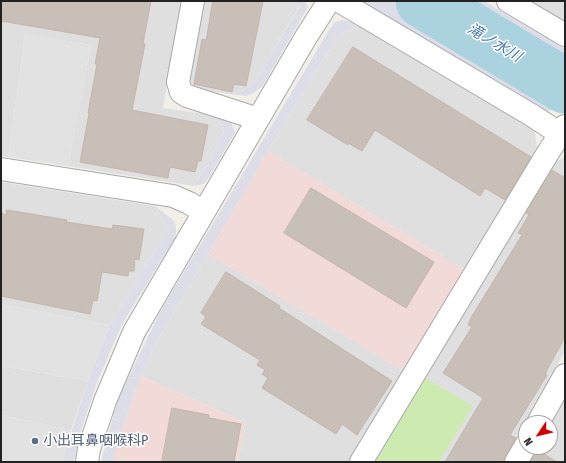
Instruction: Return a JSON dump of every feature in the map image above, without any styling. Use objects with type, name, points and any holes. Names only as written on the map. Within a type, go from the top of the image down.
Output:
[{"type":"street","points":[[193,1],[178,82],[181,92],[187,96],[258,119]]},
{"type":"street","points":[[87,462],[89,449],[105,401],[134,332],[306,37],[329,1]]},
{"type":"street","points":[[338,1],[563,133],[546,156],[361,462]]},
{"type":"street","points":[[508,1],[565,36]]},
{"type":"street","points":[[1,169],[173,196],[204,212]]},
{"type":"street","points":[[542,415],[565,375]]},
{"type":"shaded area","points":[[1,1],[181,1],[163,108],[219,116],[224,133],[194,186],[68,166],[91,45],[25,34],[8,157],[1,156]]},
{"type":"shaded area","points":[[204,1],[298,1],[300,5],[255,81],[238,95],[191,89],[189,85]]},
{"type":"shaded area","points":[[298,1],[305,1],[308,7],[262,87],[246,96],[238,95],[255,81],[300,6]]},
{"type":"shaded area","points":[[360,1],[394,1],[563,104],[550,111],[539,110]]},
{"type":"shaded area","points":[[451,1],[484,1],[565,49],[565,70]]},
{"type":"shaded area","points":[[528,1],[565,1],[565,24]]},
{"type":"shaded area","points":[[342,20],[361,24],[338,35],[268,151],[155,345],[141,376],[119,437],[113,462],[101,462],[117,401],[161,310],[329,30],[335,22]]},
{"type":"shaded area","points":[[361,24],[534,124],[537,148],[465,270],[268,151],[338,35]]},
{"type":"shaded area","points":[[25,33],[91,45],[68,166],[8,157]]},
{"type":"shaded area","points":[[219,116],[231,122],[235,133],[208,179],[203,184],[194,186],[224,133]]},
{"type":"shaded area","points":[[268,151],[465,270],[404,371],[208,254]]},
{"type":"shaded area","points":[[565,157],[565,351],[529,415],[518,415],[518,435],[503,462],[439,462],[472,406],[424,377],[553,163]]},
{"type":"shaded area","points":[[1,182],[155,206],[168,229],[110,325],[1,304]]},
{"type":"shaded area","points":[[155,206],[172,219],[176,225],[176,237],[122,324],[97,382],[80,434],[74,462],[63,462],[88,381],[110,325],[168,229]]},
{"type":"shaded area","points":[[208,254],[404,371],[349,462],[238,462],[245,422],[141,376],[155,345]]},
{"type":"shaded area","points":[[1,304],[110,325],[88,381],[1,366]]},
{"type":"shaded area","points":[[1,366],[88,381],[71,430],[1,415]]},
{"type":"shaded area","points":[[141,376],[245,422],[238,462],[113,462],[119,437]]},
{"type":"shaded area","points":[[565,398],[565,462],[530,462],[534,455],[558,455],[558,415],[556,415]]},
{"type":"shaded area","name":"小出耳鼻咽喉科P","points":[[1,415],[71,430],[63,462],[1,462]]},
{"type":"green space","points":[[424,377],[473,406],[439,462],[374,462]]},
{"type":"building","points":[[1,1],[151,1],[143,43],[145,44],[132,110],[208,125],[201,161],[198,161],[195,172],[170,167],[168,178],[80,162],[89,114],[97,64],[95,64],[100,38],[1,21]]},
{"type":"building","points":[[213,1],[263,1],[246,86],[234,84],[232,92],[194,84],[202,39],[206,40]]},
{"type":"building","points":[[353,47],[531,157],[505,200],[485,188],[480,196],[375,130],[362,151],[348,143],[348,145],[307,120]]},
{"type":"building","points":[[552,170],[565,178],[565,337],[545,374],[547,375],[522,415],[518,415],[518,422],[510,435],[516,438],[505,456],[504,462],[445,462],[483,398],[443,373],[472,327],[468,325],[472,316],[522,235],[518,233],[529,215],[526,213]]},
{"type":"building","points":[[311,188],[434,262],[406,308],[284,233]]},
{"type":"building","points":[[7,210],[67,220],[66,222],[112,229],[113,225],[144,229],[139,260],[135,259],[134,271],[129,271],[128,276],[102,272],[97,301],[93,300],[90,314],[1,296],[1,213],[6,215]]},
{"type":"building","points":[[226,272],[280,306],[279,308],[392,381],[357,435],[342,424],[336,434],[262,388],[268,378],[262,374],[265,370],[257,365],[260,360],[201,324],[206,317],[201,313]]},
{"type":"building","points":[[172,408],[209,415],[209,418],[241,424],[234,462],[162,462]]},
{"type":"building","points":[[534,455],[545,455],[557,462],[530,462]]},
{"type":"waterway","name":"滝ノ水川","points":[[423,1],[565,86]]},
{"type":"place","name":"小出耳鼻咽喉科P","points":[[35,441]]}]
